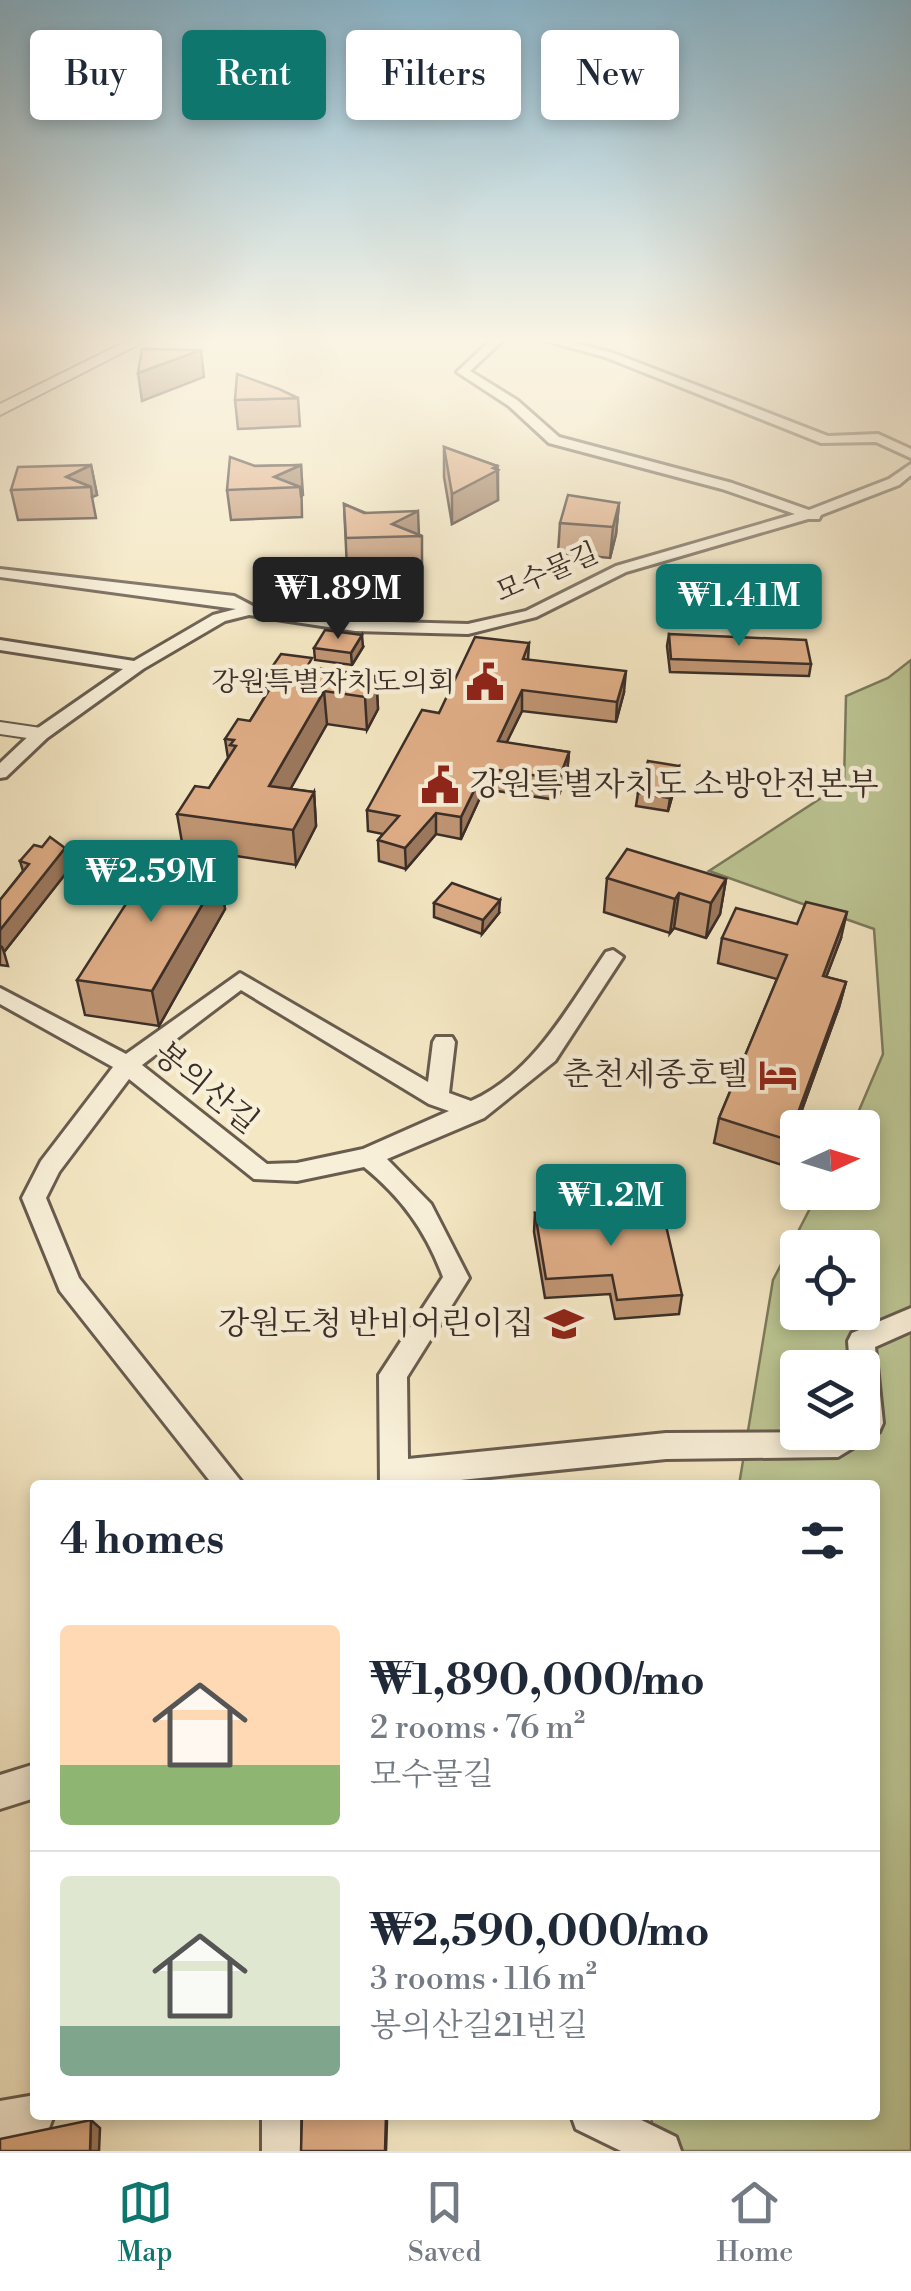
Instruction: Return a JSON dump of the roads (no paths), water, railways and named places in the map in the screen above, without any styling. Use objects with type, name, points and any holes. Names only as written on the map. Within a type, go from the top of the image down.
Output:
[{"type":"street","points":[[555,440],[727,486],[814,516]]},
{"type":"street","points":[[883,440],[911,454]]},
{"type":"street","name":"모수물길","points":[[41,734],[137,666],[219,618],[249,610],[355,626],[468,629],[531,614],[621,569],[814,516],[894,482],[911,468]]},
{"type":"street","points":[[0,573],[234,601],[249,610]]},
{"type":"street","points":[[0,645],[137,666]]},
{"type":"street","points":[[0,728],[41,734]]},
{"type":"street","points":[[0,773],[41,734]]},
{"type":"street","name":"봉의산길","points":[[0,995],[126,1066],[262,1173],[297,1172],[368,1157],[484,1107],[547,1055],[613,957]]},
{"type":"street","points":[[226,1480],[69,1284],[34,1198],[50,1167],[126,1066],[240,980],[438,1098],[484,1107]]},
{"type":"street","points":[[438,1098],[444,1042]]},
{"type":"street","points":[[368,1157],[399,1181],[437,1227],[456,1278],[393,1375],[393,1480],[666,1446],[780,1445]]},
{"type":"street","points":[[862,1350],[861,1341],[911,1319]]},
{"type":"street","points":[[0,1792],[30,1783]]},
{"type":"street","points":[[0,2120],[30,2115]]},
{"type":"street","points":[[281,2120],[281,2151]]},
{"type":"street","points":[[600,2120],[662,2151]]},
{"type":"place","name":"강원특별자치도의회","points":[[485,682]]},
{"type":"place","name":"강원특별자치도 소방안전본부","points":[[440,785]]},
{"type":"place","name":"춘천세종호텔","points":[[778,1075]]},
{"type":"place","name":"강원도청 반비어린이집","points":[[564,1324]]}]
